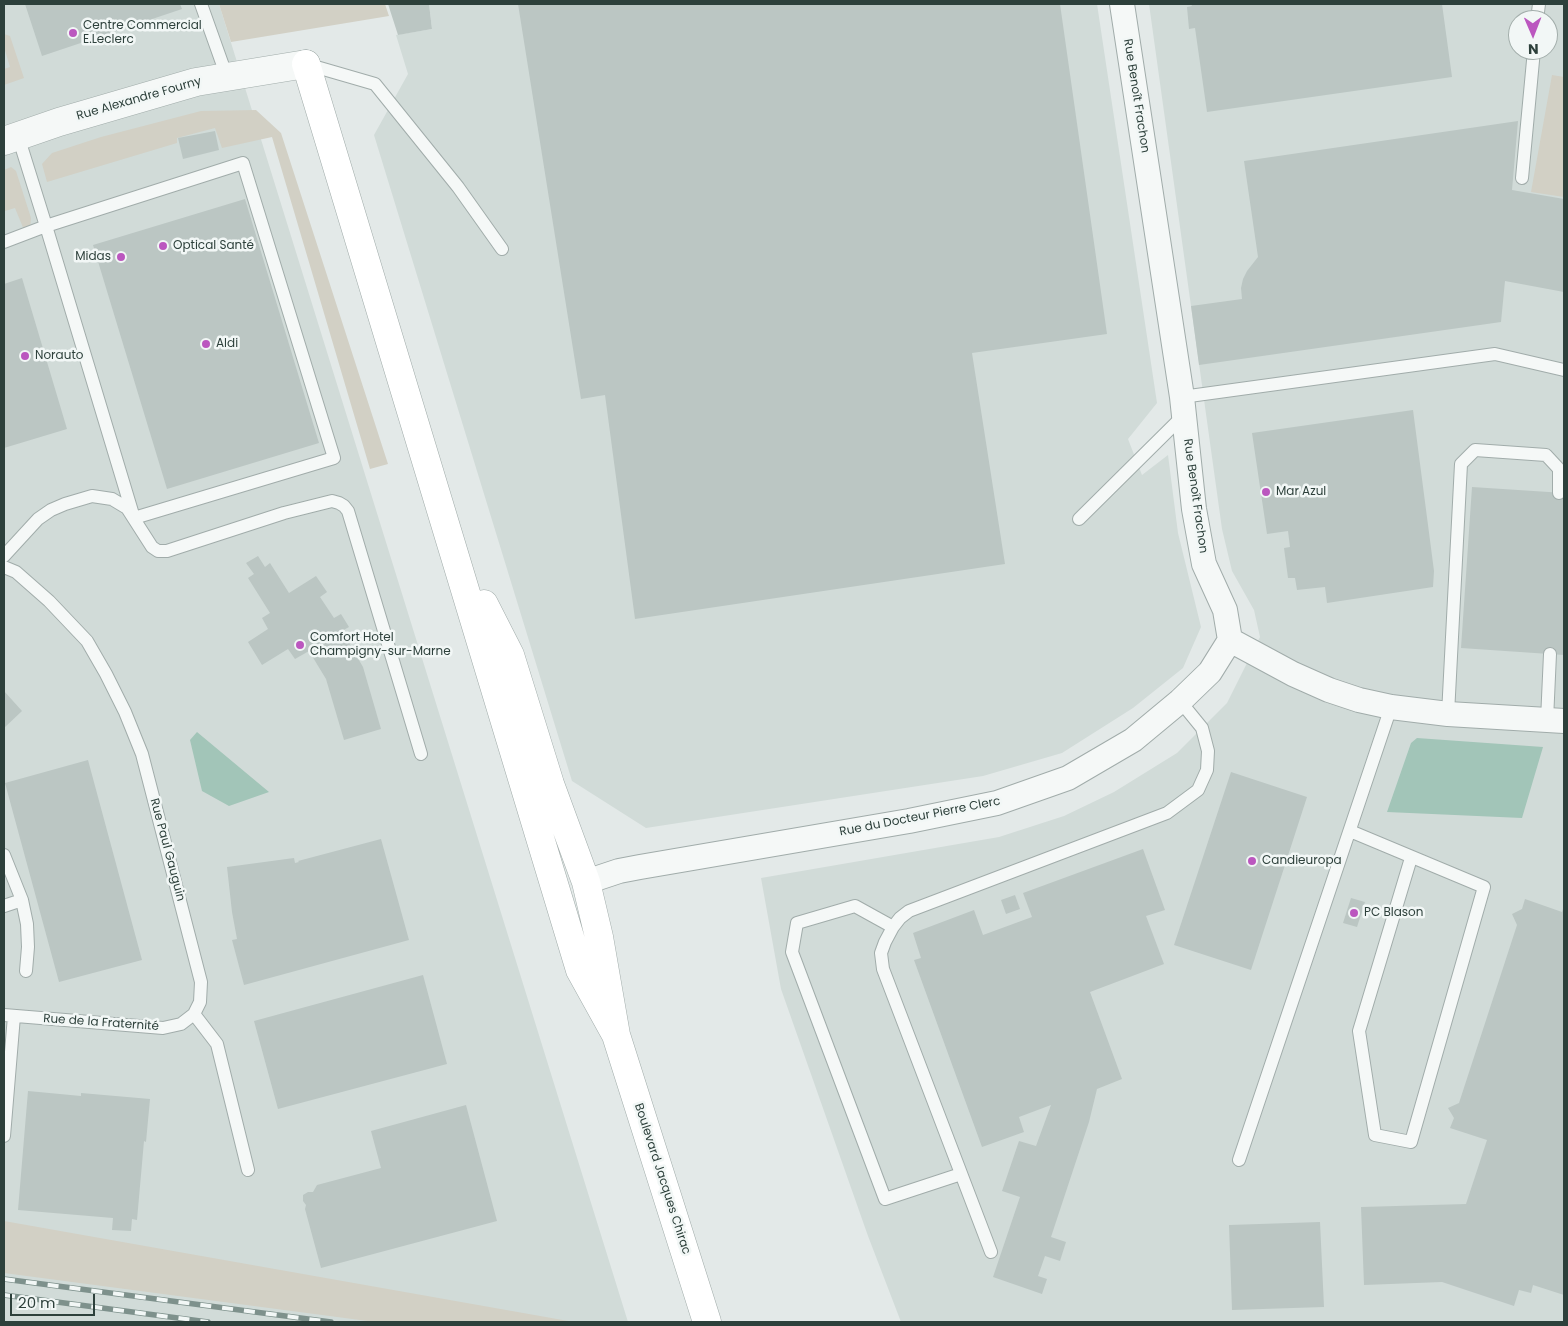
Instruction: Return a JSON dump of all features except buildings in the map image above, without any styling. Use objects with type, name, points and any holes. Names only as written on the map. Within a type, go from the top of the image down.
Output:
[{"type":"main road","points":[[306,64],[483,647],[528,755]]},
{"type":"main road","points":[[453,546],[510,655],[528,755]]},
{"type":"main road","points":[[483,647],[519,730],[571,890]]},
{"type":"main road","name":"Boulevard Jacques Chirac","points":[[528,755],[550,784],[571,890],[580,970],[616,1036],[707,1322]]},
{"type":"street","name":"Rue Benoît Frachon","points":[[1122,4],[1183,406],[1194,509],[1204,564],[1225,610],[1230,640]]},
{"type":"street","name":"Rue Alexandre Fourny","points":[[11,138],[196,82],[306,64]]},
{"type":"street","name":"Rue du Docteur Pierre Clerc","points":[[571,890],[619,871],[909,821],[997,803],[1068,778],[1133,740],[1180,701],[1210,672],[1230,640]]},
{"type":"street","points":[[1230,640],[1293,674],[1329,690],[1359,700],[1391,707],[1448,714],[1556,720]]},
{"type":"lane","points":[[201,4],[227,77]]},
{"type":"lane","points":[[1522,178],[1533,60]]},
{"type":"lane","points":[[306,64],[375,84],[458,187],[502,248]]},
{"type":"lane","points":[[11,138],[46,226],[134,518]]},
{"type":"lane","points":[[4,242],[46,226],[243,163],[334,458],[134,518]]},
{"type":"lane","points":[[1079,519],[1183,406],[1495,354],[1564,370]]},
{"type":"lane","points":[[1448,714],[1461,464],[1475,450],[1546,454],[1559,469],[1560,493]]},
{"type":"lane","points":[[4,556],[38,519],[65,504],[92,496],[112,499],[127,508],[152,547],[158,551],[167,551],[284,513],[332,501],[344,506],[348,511],[421,754]]},
{"type":"lane","name":"Rue Paul Gauguin","points":[[4,567],[16,572],[49,601],[87,641],[125,712],[142,754],[201,982],[200,1002],[194,1014]]},
{"type":"lane","points":[[1550,654],[1556,720]]},
{"type":"lane","points":[[990,1252],[882,969],[881,953],[893,927],[900,918],[919,907],[1167,813],[1198,790],[1207,770],[1208,751],[1202,728],[1180,701]]},
{"type":"lane","points":[[1239,1160],[1391,707]]},
{"type":"lane","points":[[1350,831],[1484,887],[1411,1142],[1374,1135],[1359,1032],[1411,858]]},
{"type":"lane","points":[[4,856],[22,900],[28,939],[26,971]]},
{"type":"lane","points":[[4,906],[22,900]]},
{"type":"lane","points":[[893,927],[855,906],[797,923],[792,952],[885,1199],[961,1174]]},
{"type":"lane","points":[[194,1014],[217,1044],[248,1170]]},
{"type":"lane","name":"Rue de la Fraternité","points":[[9,1016],[163,1028],[181,1024],[194,1014]]},
{"type":"lane","points":[[4,1136],[9,1016]]},
{"type":"shaded area","points":[[4,4],[219,4],[628,1322],[4,1322]]},
{"type":"shaded area","points":[[219,4],[385,4],[389,16],[231,42]]},
{"type":"shaded area","points":[[429,4],[1097,4],[1157,403],[1128,439],[1142,475],[1168,455],[1178,533],[1201,627],[1183,668],[1133,708],[1062,753],[983,776],[646,828],[572,781],[374,135],[408,74],[396,35],[432,29]]},
{"type":"shaded area","points":[[1149,4],[1564,4],[1564,1322],[901,1322],[868,1236],[781,989],[761,878],[999,837],[1064,816],[1114,792],[1177,753],[1227,703],[1260,637],[1254,610],[1232,571],[1222,529]]},
{"type":"shaded area","points":[[4,34],[10,36],[24,78],[4,85],[4,69],[10,67],[4,47]]},
{"type":"shaded area","points":[[1552,75],[1564,77],[1564,197],[1531,192]]},
{"type":"shaded area","points":[[256,110],[281,133],[388,464],[370,469],[272,137],[222,148],[215,128],[177,138],[177,143],[47,182],[42,164],[52,153],[101,137],[201,111]]},
{"type":"shaded area","points":[[11,167],[16,171],[31,218],[30,229],[24,230],[15,208],[5,211],[4,209],[4,170]]},
{"type":"shaded area","points":[[197,732],[269,792],[229,806],[202,791],[190,740]]},
{"type":"shaded area","points":[[1417,738],[1543,747],[1522,818],[1387,812],[1411,743]]},
{"type":"shaded area","points":[[4,1221],[574,1322],[375,1322],[4,1273]]},
{"type":"railway","points":[[4,1279],[331,1322]]},
{"type":"railway","points":[[4,1295],[208,1322]]},
{"type":"place","name":"Centre Commercial E.Leclerc","points":[[73,33]]},
{"type":"place","name":"Optical Santé","points":[[163,246]]},
{"type":"place","name":"Midas","points":[[121,257]]},
{"type":"place","name":"Aldi","points":[[206,344]]},
{"type":"place","name":"Norauto","points":[[25,356]]},
{"type":"place","name":"Mar Azul","points":[[1266,492]]},
{"type":"place","name":"Comfort Hotel Champigny-sur-Marne","points":[[300,645]]},
{"type":"place","name":"Candieuropa","points":[[1252,861]]},
{"type":"place","name":"PC Blason","points":[[1354,913]]}]
